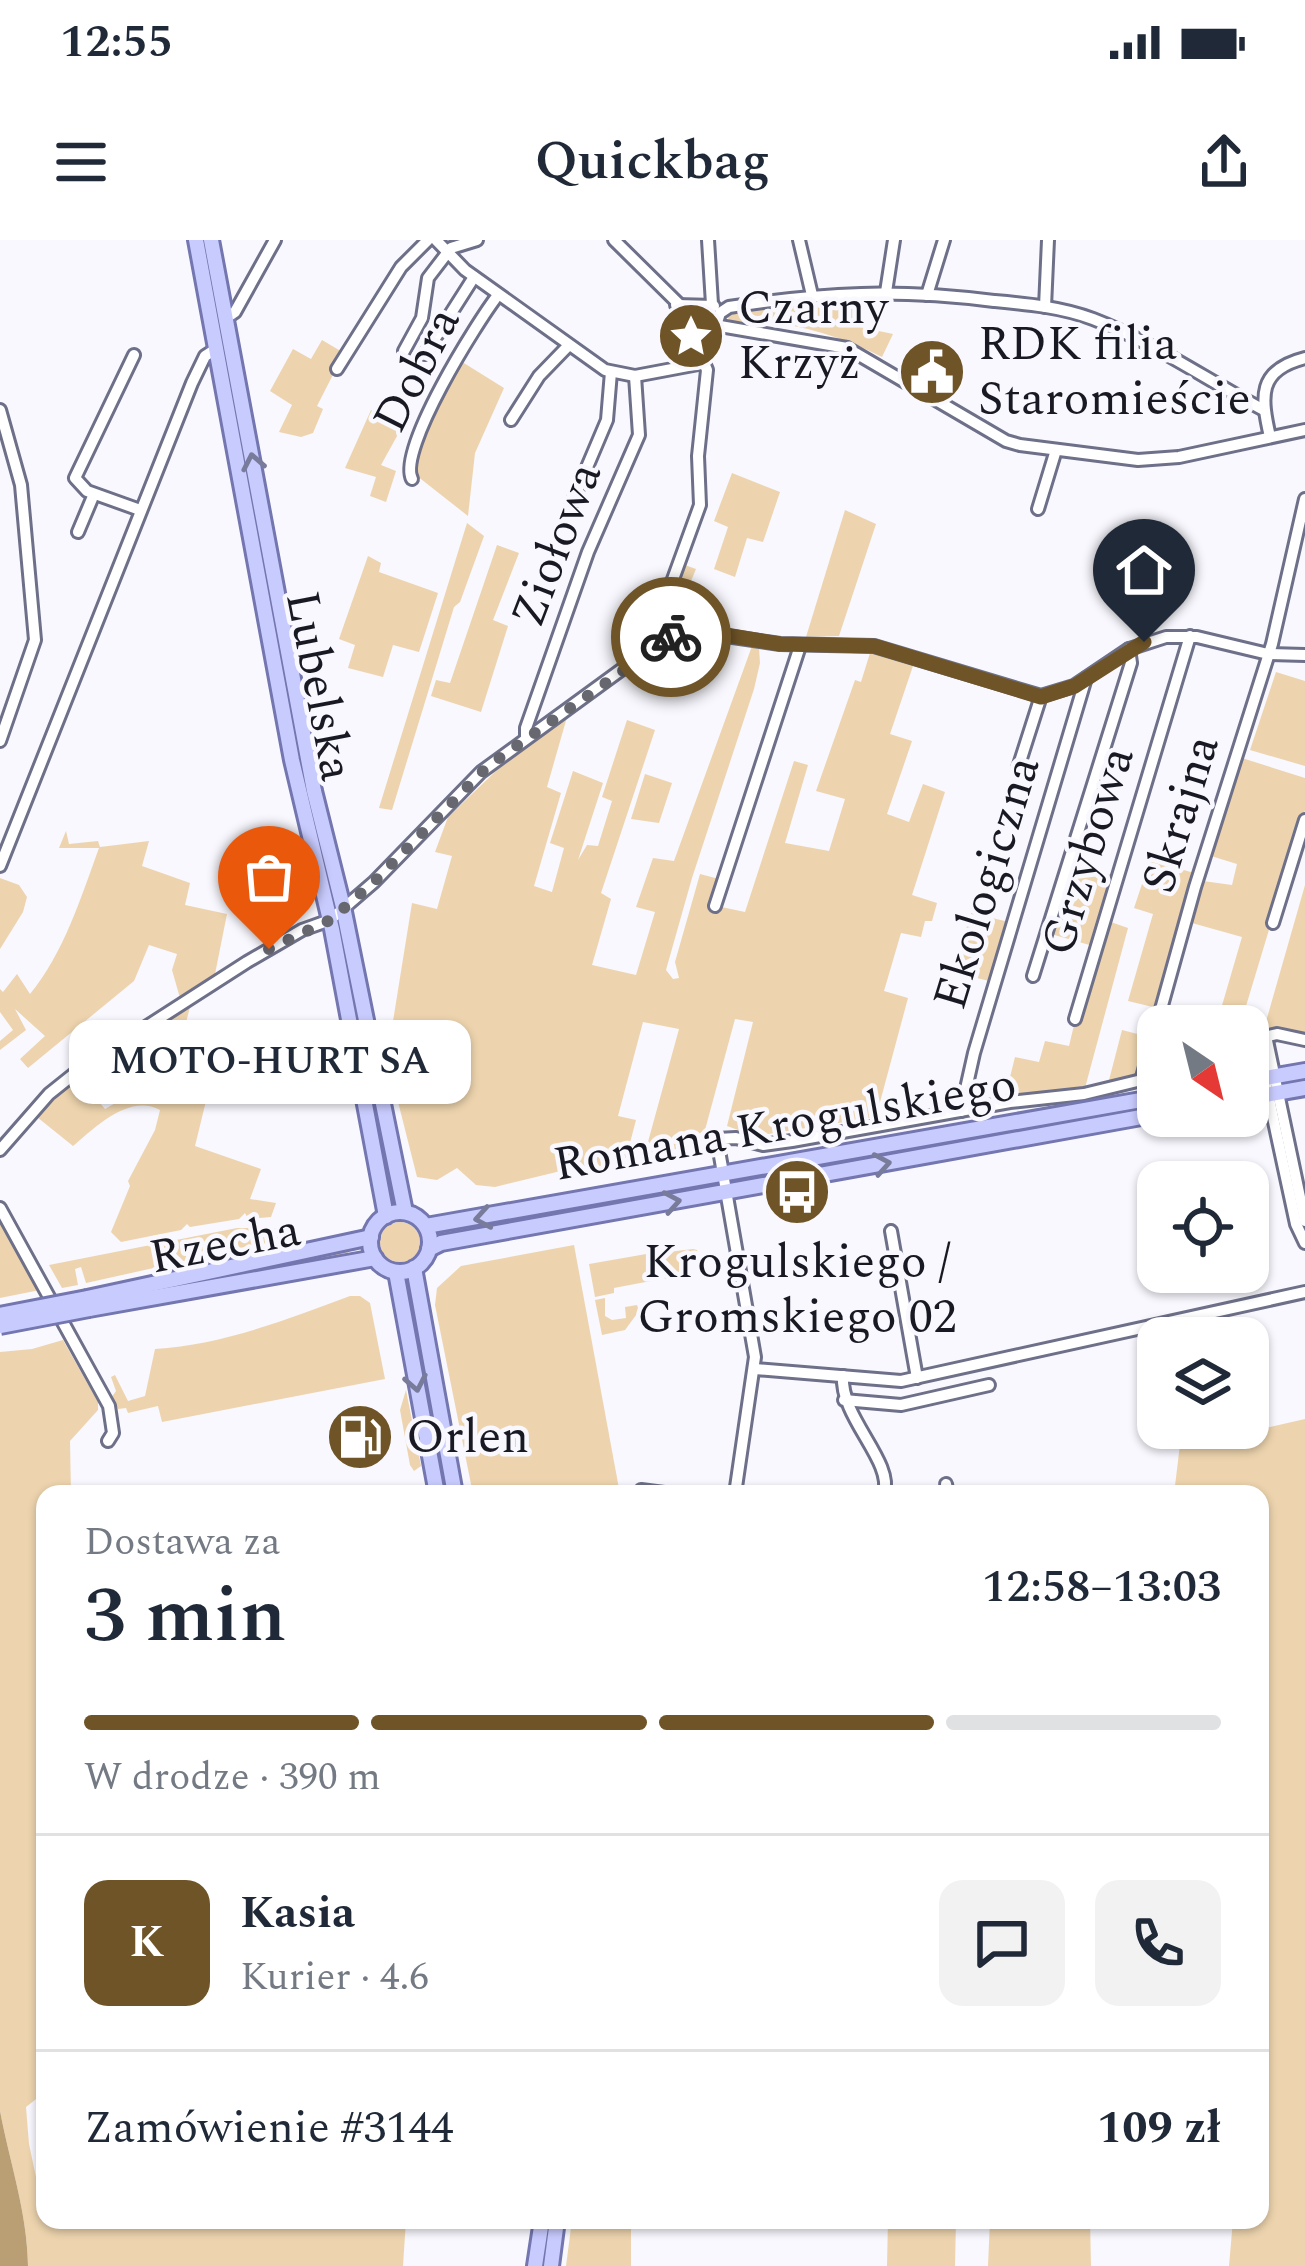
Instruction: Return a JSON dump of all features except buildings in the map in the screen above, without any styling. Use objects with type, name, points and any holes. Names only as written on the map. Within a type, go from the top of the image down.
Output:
[{"type":"main road","name":"Lubelska","points":[[196,240],[221,377],[343,907],[405,1212]]},
{"type":"main road","name":"Lubelska","points":[[211,240],[296,776],[330,920],[386,1216]]},
{"type":"main road","points":[[1271,1085],[1305,1071]]},
{"type":"main road","points":[[1271,1085],[1305,1088]]},
{"type":"main road","name":"Romana Krogulskiego","points":[[426,1226],[1137,1101]]},
{"type":"main road","name":"Romana Krogulskiego","points":[[429,1249],[446,1242],[1137,1118]]},
{"type":"main road","points":[[405,1212],[426,1226],[429,1249],[415,1268],[396,1272],[375,1258],[371,1237],[386,1216],[405,1212]]},
{"type":"main road","name":"Rzecha","points":[[88,1304],[371,1237]]},
{"type":"main road","name":"Rzecha","points":[[88,1304],[375,1258]]},
{"type":"main road","points":[[415,1268],[453,1485]]},
{"type":"main road","points":[[396,1272],[435,1485]]},
{"type":"main road","points":[[0,1315],[88,1304]]},
{"type":"main road","points":[[0,1327],[88,1304]]},
{"type":"main road","points":[[535,2266],[541,2229]]},
{"type":"main road","points":[[551,2266],[556,2229]]},
{"type":"street","points":[[226,318],[235,312],[275,240]]},
{"type":"street","points":[[338,369],[401,266],[432,240],[474,278],[611,372],[635,376],[704,362]]},
{"type":"street","points":[[404,351],[422,318],[425,284],[457,244],[477,240]]},
{"type":"street","points":[[614,240],[697,322],[847,348],[1006,441],[1138,460],[1179,457],[1305,432]]},
{"type":"street","points":[[647,651],[700,505],[704,362],[716,327],[717,307],[708,240]]},
{"type":"street","points":[[799,240],[812,295]]},
{"type":"street","points":[[886,292],[894,240]]},
{"type":"street","points":[[927,295],[944,240]]},
{"type":"street","points":[[1046,307],[1048,240]]},
{"type":"street","points":[[425,354],[474,278]]},
{"type":"street","points":[[676,305],[717,307],[886,292],[1046,307],[1101,322],[1262,410]]},
{"type":"street","name":"Dobra","points":[[412,479],[410,458],[438,394],[498,295]]},
{"type":"street","points":[[511,420],[539,376],[569,345]]},
{"type":"street","points":[[0,866],[91,614],[195,376],[205,356],[216,349]]},
{"type":"street","points":[[134,355],[75,474],[77,484],[94,494],[140,510]]},
{"type":"street","points":[[1270,437],[1262,410],[1268,381],[1282,365],[1305,358]]},
{"type":"street","points":[[195,376],[208,371],[221,377]]},
{"type":"street","points":[[571,506],[607,420],[611,372]]},
{"type":"street","name":"Ziołowa","points":[[526,738],[588,552],[639,435],[635,376]]},
{"type":"street","points":[[0,410],[21,484],[35,640],[0,741]]},
{"type":"street","points":[[1038,509],[1056,450]]},
{"type":"street","points":[[78,532],[94,494]]},
{"type":"street","name":"Skrajna","points":[[1162,1005],[1268,654],[1305,500]]},
{"type":"street","points":[[0,1150],[49,1094],[79,1070],[247,962],[302,930],[330,920],[374,882],[481,772],[647,651],[692,631],[800,646],[874,646],[1041,697],[1063,692],[1129,649],[1166,637],[1190,636],[1268,654],[1305,656]]},
{"type":"street","name":"Grzybowa","points":[[1075,1019],[1190,636]]},
{"type":"street","points":[[715,906],[800,646]]},
{"type":"street","points":[[1033,976],[1131,663],[1129,649]]},
{"type":"street","name":"Ekologiczna","points":[[961,1111],[1086,678]]},
{"type":"street","points":[[1018,768],[1041,697]]},
{"type":"street","points":[[1273,923],[1305,820]]},
{"type":"street","points":[[1269,1037],[1305,1040]]},
{"type":"street","points":[[1269,1079],[1305,1222],[1305,1241]]},
{"type":"street","points":[[736,1485],[755,1369],[717,1139],[763,1145],[1137,1082]]},
{"type":"street","points":[[1271,1085],[1296,1224],[1305,1241]]},
{"type":"street","points":[[0,1208],[110,1406],[113,1433],[108,1441]]},
{"type":"street","points":[[891,1231],[917,1378]]},
{"type":"street","points":[[755,1369],[890,1382],[1305,1292]]},
{"type":"street","points":[[843,1376],[844,1400],[886,1478],[885,1485]]},
{"type":"street","points":[[844,1400],[901,1405],[989,1385]]},
{"type":"shaded area","points":[[867,298],[860,327],[893,334],[882,357],[808,329],[731,322],[727,317],[816,299]]},
{"type":"shaded area","points":[[322,340],[344,353],[317,406],[323,409],[313,433],[301,437],[279,432],[292,405],[270,391],[293,349],[311,359]]},
{"type":"shaded area","points":[[459,360],[504,388],[475,453],[468,516],[412,472],[423,429]]},
{"type":"shaded area","points":[[371,410],[402,427],[381,465],[396,471],[386,502],[370,496],[376,477],[345,468]]},
{"type":"shaded area","points":[[732,473],[780,492],[763,542],[747,538],[735,577],[714,569],[728,527],[714,521]]},
{"type":"shaded area","points":[[845,510],[876,524],[839,636],[806,637]]},
{"type":"shaded area","points":[[467,523],[484,536],[454,607],[392,810],[379,808]]},
{"type":"shaded area","points":[[497,545],[519,553],[493,620],[508,626],[481,712],[431,696],[436,680],[450,683]]},
{"type":"shaded area","points":[[368,556],[381,563],[379,572],[438,593],[419,652],[393,645],[383,677],[348,668],[355,645],[339,639]]},
{"type":"shaded area","points":[[682,564],[696,569],[691,581],[698,585],[683,623],[657,633]]},
{"type":"shaded area","points":[[752,646],[759,648],[760,663],[754,689],[666,970],[673,979],[679,978],[675,962],[700,874],[719,879],[712,905],[745,912],[794,761],[808,765],[785,843],[829,851],[845,799],[816,791],[855,680],[861,682],[870,653],[913,666],[890,734],[912,741],[887,814],[909,822],[923,784],[945,792],[912,895],[937,903],[921,937],[901,933],[884,991],[908,998],[876,1117],[755,1136],[727,1126],[753,1022],[735,1019],[705,1130],[674,1150],[643,1160],[679,1029],[643,1022],[618,1116],[636,1120],[626,1158],[610,1153],[601,1169],[569,1169],[495,1187],[476,1185],[457,1168],[437,1180],[417,1177],[392,1078],[389,1046],[412,903],[437,909],[452,856],[435,852],[448,817],[497,770],[567,717],[547,787],[561,793],[534,886],[552,892],[564,848],[550,843],[573,771],[603,783],[578,860],[587,845],[598,846],[612,801],[602,797],[627,720],[655,730],[601,893],[611,899],[592,965],[636,975],[655,912],[636,907],[653,858],[674,861]]},
{"type":"shaded area","points":[[1276,672],[1305,681],[1305,766],[1250,750]]},
{"type":"shaded area","points":[[1242,758],[1305,778],[1305,810],[1246,1005],[1222,1005],[1242,937],[1192,923],[1203,881],[1232,885],[1237,864],[1211,856]]},
{"type":"shaded area","points":[[645,774],[672,783],[659,823],[631,819]]},
{"type":"shaded area","points":[[66,831],[69,844],[98,841],[100,847],[149,841],[142,866],[190,883],[185,905],[227,914],[214,979],[180,998],[172,970],[177,954],[149,945],[134,981],[28,1068],[20,1059],[45,1036],[15,1009],[26,1030],[0,1050],[0,1041],[13,1030],[0,1012],[0,989],[3,992],[17,974],[30,994],[70,924],[99,848],[59,848]]},
{"type":"shaded area","points":[[1066,860],[1118,877],[1105,920],[1128,928],[1085,1088],[1005,1097],[1015,1057],[1039,1062],[1045,1041],[1069,1046],[1093,946],[1044,932]]},
{"type":"shaded area","points":[[1150,860],[1194,873],[1158,1005],[1128,1001],[1153,914],[1134,908]]},
{"type":"shaded area","points":[[0,878],[19,885],[27,897],[0,949]]},
{"type":"shaded area","points":[[1305,885],[1305,1033],[1269,1030],[1269,1011]]},
{"type":"shaded area","points":[[971,913],[1009,922],[989,981],[953,972]]},
{"type":"shaded area","points":[[191,1003],[173,1073],[215,1064],[195,1146],[261,1169],[250,1199],[276,1203],[271,1217],[248,1219],[245,1213],[239,1219],[187,1224],[181,1230],[121,1242],[111,1232],[160,1110],[149,1106],[125,1109],[73,1146],[37,1117],[78,1077],[105,1109],[124,1098],[98,1063]]},
{"type":"shaded area","points":[[1122,1030],[1137,1034],[1137,1075],[1108,1084]]},
{"type":"shaded area","points":[[0,1221],[40,1290],[0,1298]]},
{"type":"shaded area","points":[[400,1222],[414,1228],[420,1242],[414,1256],[400,1262],[386,1256],[380,1242],[386,1228]]},
{"type":"shaded area","points":[[237,1228],[285,1228],[289,1238],[86,1283],[81,1267],[75,1269],[78,1285],[62,1288],[49,1265]]},
{"type":"shaded area","points":[[574,1245],[618,1485],[471,1485],[435,1305],[437,1288],[461,1266]]},
{"type":"shaded area","points":[[347,1249],[349,1256],[84,1305]]},
{"type":"shaded area","points":[[693,1249],[699,1261],[689,1263],[691,1275],[665,1279],[660,1253]]},
{"type":"shaded area","points":[[652,1253],[656,1280],[595,1297],[589,1264]]},
{"type":"shaded area","points":[[350,1296],[370,1303],[385,1379],[162,1422],[158,1406],[128,1413],[126,1408],[118,1409],[111,1398],[116,1391],[111,1377],[115,1375],[128,1401],[145,1396],[155,1349],[230,1337]]},
{"type":"shaded area","points":[[605,1298],[605,1316],[612,1320],[626,1318],[625,1307],[637,1305],[639,1311],[625,1330],[602,1335],[595,1300]]},
{"type":"shaded area","points":[[63,1340],[98,1402],[98,1410],[70,1441],[71,1485],[36,1485],[36,2099],[26,2107],[36,2177],[36,2229],[405,2229],[403,2266],[28,2266],[0,2111],[0,1352]]},
{"type":"shaded area","points":[[406,1390],[421,1466],[414,1471],[400,1410]]},
{"type":"shaded area","points":[[1305,1419],[1305,2266],[1229,2266],[1232,2229],[1269,2229],[1269,1485],[1175,1485],[1179,1449],[1269,1449],[1269,1427]]},
{"type":"shaded area","points":[[0,2111],[21,2207],[28,2266],[0,2266]]},
{"type":"shaded area","points":[[571,2229],[631,2229],[631,2266],[566,2266]]},
{"type":"shaded area","points":[[888,2229],[956,2229],[955,2266],[887,2266]]},
{"type":"shaded area","points":[[990,2229],[1090,2229],[1091,2266],[988,2266]]},
{"type":"way so far","points":[[269,949],[330,920],[488,766],[671,637]]},
{"type":"place","name":"Czarny Krzyż","points":[[691,336]]},
{"type":"place","name":"RDK filia Staromieście","points":[[932,372]]},
{"type":"place","name":"MOTO-HURT SA","points":[[269,949]]},
{"type":"place","name":"Krogulskiego / Gromskiego 02","points":[[797,1192]]},
{"type":"place","name":"Orlen","points":[[360,1437]]},
{"type":"route","points":[[671,637],[702,631],[780,644],[874,646],[1041,697],[1075,686],[1144,642]]}]
